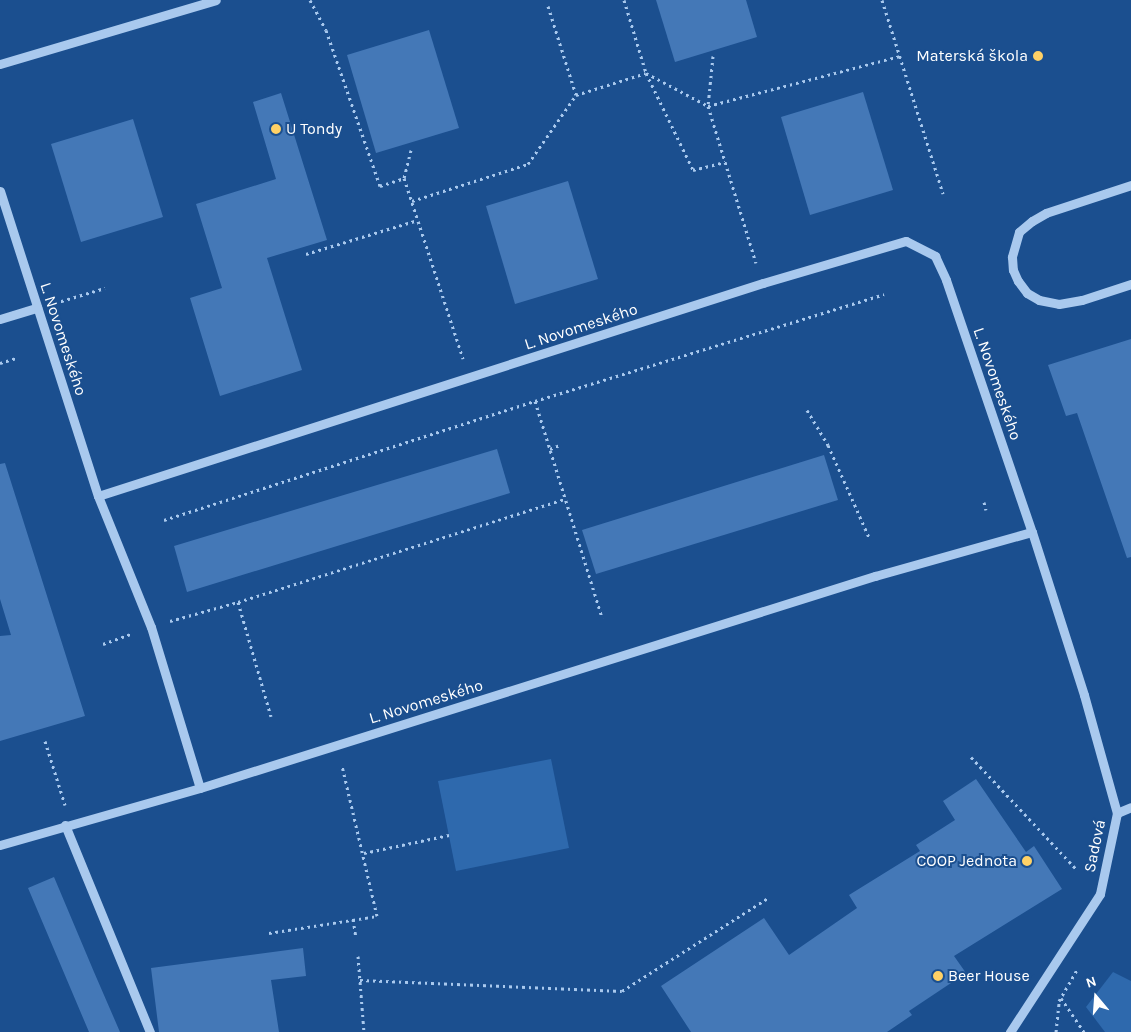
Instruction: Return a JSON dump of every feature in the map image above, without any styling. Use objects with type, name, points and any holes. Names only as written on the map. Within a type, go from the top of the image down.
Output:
[{"type":"street","points":[[0,64],[216,0]]},
{"type":"street","points":[[1131,185],[1046,213],[1032,221],[1019,232],[1012,257],[1013,270],[1018,281],[1027,293],[1039,300],[1059,304],[1082,300],[1131,284]]},
{"type":"street","name":"L. Novomeského","points":[[0,191],[98,496],[151,627],[200,788]]},
{"type":"street","name":"L. Novomeského","points":[[0,845],[200,788],[875,576],[1032,532],[946,280],[935,256],[906,241],[763,283],[469,379],[98,496]]},
{"type":"street","points":[[0,319],[37,308]]},
{"type":"street","name":"Sadová","points":[[1010,1032],[1100,894],[1117,813],[1084,695],[1032,532]]},
{"type":"street","points":[[1117,813],[1131,807]]},
{"type":"street","points":[[65,825],[150,1032]]},
{"type":"path","points":[[310,0],[326,30],[380,186],[404,178]]},
{"type":"path","points":[[624,0],[646,73],[693,170],[725,162]]},
{"type":"path","points":[[882,0],[943,194]]},
{"type":"path","points":[[548,6],[576,95]]},
{"type":"path","points":[[713,56],[708,106],[763,283]]},
{"type":"path","points":[[412,201],[528,164],[576,95],[646,73],[708,106],[900,56]]},
{"type":"path","points":[[411,150],[404,178],[469,379]]},
{"type":"path","points":[[306,254],[418,220]]},
{"type":"path","points":[[37,308],[105,288]]},
{"type":"path","points":[[164,520],[535,401],[884,294]]},
{"type":"path","points":[[0,363],[16,358]]},
{"type":"path","points":[[535,401],[602,618]]},
{"type":"path","points":[[808,410],[828,445],[869,537]]},
{"type":"path","points":[[550,449],[560,445]]},
{"type":"path","points":[[103,644],[151,627],[238,602],[565,498]]},
{"type":"path","points":[[984,502],[986,510]]},
{"type":"path","points":[[238,602],[272,716]]},
{"type":"path","points":[[45,742],[66,808],[65,825]]},
{"type":"path","points":[[268,933],[377,916],[338,745]]},
{"type":"path","points":[[971,756],[1076,869]]},
{"type":"path","points":[[364,853],[449,835]]},
{"type":"path","points":[[360,980],[622,991],[768,898]]},
{"type":"path","points":[[353,919],[356,938]]},
{"type":"path","points":[[358,956],[364,1032]]},
{"type":"path","points":[[1056,1032],[1061,998],[1079,968]]},
{"type":"path","points":[[1061,998],[1084,1032]]},
{"type":"shaded area","points":[[551,759],[569,848],[456,871],[438,781]]},
{"type":"shaded area","points":[[1113,972],[1131,981],[1131,1032],[1105,1032],[1086,1007]]},
{"type":"building","points":[[656,0],[746,0],[757,37],[675,62]]},
{"type":"building","points":[[429,30],[459,128],[376,153],[347,55]]},
{"type":"building","points":[[863,92],[893,190],[810,215],[781,117]]},
{"type":"building","points":[[281,93],[327,240],[267,258],[302,370],[220,396],[190,298],[222,288],[196,204],[276,179],[253,102]]},
{"type":"building","points":[[133,119],[163,217],[81,242],[51,144]]},
{"type":"building","points":[[568,181],[598,279],[515,304],[486,206]]},
{"type":"building","points":[[1131,339],[1131,557],[1127,558],[1077,413],[1066,416],[1048,365]]},
{"type":"building","points":[[497,449],[510,493],[187,592],[174,546]]},
{"type":"building","points":[[824,455],[838,500],[596,574],[582,530]]},
{"type":"building","points":[[5,463],[85,716],[0,741],[0,636],[11,635],[0,599],[0,464]]},
{"type":"building","points":[[976,779],[1026,852],[1034,846],[1062,889],[954,956],[966,973],[909,1011],[912,1015],[887,1032],[691,1032],[661,986],[764,918],[789,955],[857,908],[849,895],[920,851],[916,845],[955,820],[943,801]]},
{"type":"building","points":[[54,877],[120,1032],[89,1032],[28,888]]},
{"type":"building","points":[[303,948],[306,976],[271,980],[279,1032],[159,1032],[151,968]]},
{"type":"place","name":"Materská škola","points":[[1038,56]]},
{"type":"place","name":"U Tondy","points":[[276,129]]},
{"type":"place","name":"COOP Jednota","points":[[1027,861]]},
{"type":"place","name":"Beer House","points":[[938,976]]}]
